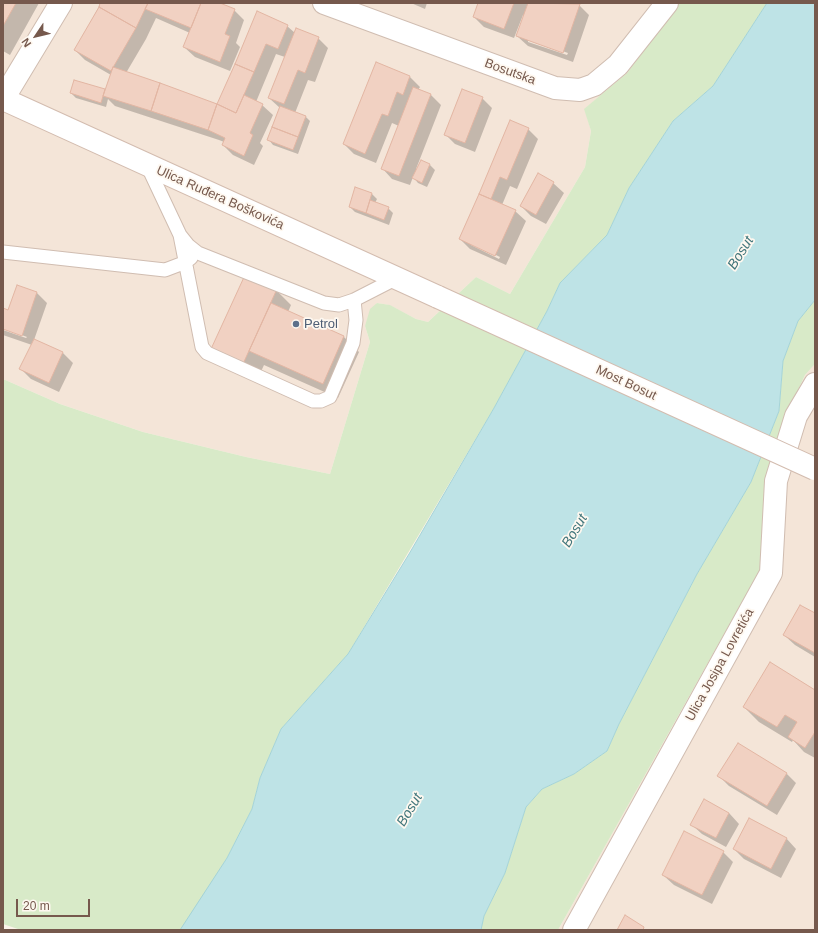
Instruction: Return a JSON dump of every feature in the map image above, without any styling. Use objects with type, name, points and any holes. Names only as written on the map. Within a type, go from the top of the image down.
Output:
[{"type":"street","points":[[3,99],[61,3]]},
{"type":"street","name":"Bosutska","points":[[324,3],[555,88],[580,90],[594,85],[618,65],[667,3]]},
{"type":"street","name":"Ulica Ruđera Boškovića","points":[[3,99],[438,297]]},
{"type":"street","name":"Most Bosut","points":[[438,297],[815,469]]},
{"type":"street","name":"Ulica Josipa Lovretića","points":[[574,930],[771,573],[776,481],[796,416],[815,384]]},
{"type":"lane","points":[[147,165],[180,235],[188,246],[198,253],[324,303],[340,305],[354,300],[397,278]]},
{"type":"lane","points":[[180,235],[202,347],[207,353],[313,402],[322,401],[330,397],[353,343],[356,320],[354,300]]},
{"type":"lane","points":[[3,252],[165,270],[186,262],[198,253]]},
{"type":"shaded area","points":[[3,3],[680,3],[627,73],[585,109],[591,131],[585,167],[510,294],[476,277],[428,322],[416,319],[389,305],[377,303],[365,326],[370,342],[330,474],[246,457],[143,432],[60,404],[3,379]]},
{"type":"shaded area","points":[[815,364],[815,930],[558,930],[764,563],[788,412],[805,375]]},
{"type":"green space","points":[[680,3],[767,3],[713,86],[673,121],[629,188],[607,235],[560,283],[547,311],[494,408],[348,654],[281,729],[260,778],[252,809],[227,858],[183,930],[21,930],[3,924],[3,379],[60,404],[143,432],[246,457],[330,474],[370,342],[365,326],[370,309],[377,303],[390,305],[416,319],[428,322],[476,277],[510,294],[585,167],[591,131],[584,109],[627,73]]},
{"type":"green space","points":[[815,300],[815,364],[805,375],[788,412],[764,563],[558,930],[481,930],[484,916],[505,873],[526,807],[542,789],[574,774],[607,751],[619,724],[697,574],[751,482],[779,411],[783,361],[798,321]]},
{"type":"water","name":"Bosut","points":[[767,3],[815,3],[815,300],[798,321],[783,361],[779,411],[751,482],[697,574],[619,724],[607,751],[574,774],[542,789],[526,807],[505,873],[484,916],[481,930],[180,930],[227,858],[252,809],[260,778],[281,729],[348,654],[409,554],[494,408],[547,311],[560,283],[607,235],[629,188],[673,121],[713,86]]},
{"type":"building","points":[[3,3],[16,3],[3,26]]},
{"type":"building","points":[[100,3],[148,3],[136,28],[99,7]]},
{"type":"building","points":[[148,3],[201,3],[191,28],[145,9]]},
{"type":"building","points":[[201,3],[220,3],[235,9],[225,34],[230,36],[220,62],[183,47]]},
{"type":"building","points":[[478,3],[514,3],[504,29],[473,17]]},
{"type":"building","points":[[528,3],[580,4],[563,53],[516,36]]},
{"type":"building","points":[[99,7],[136,28],[111,71],[74,50]]},
{"type":"building","points":[[257,11],[288,25],[278,49],[266,44],[254,72],[235,64]]},
{"type":"building","points":[[296,28],[319,37],[305,73],[298,70],[284,104],[268,98]]},
{"type":"building","points":[[376,62],[410,76],[403,95],[397,92],[388,116],[382,114],[365,154],[343,144]]},
{"type":"building","points":[[235,64],[254,72],[236,113],[217,104]]},
{"type":"building","points":[[113,67],[160,83],[151,111],[103,96]]},
{"type":"building","points":[[74,80],[105,89],[101,103],[70,93]]},
{"type":"building","points":[[160,83],[217,104],[208,130],[151,111]]},
{"type":"building","points":[[413,87],[431,94],[399,176],[381,169]]},
{"type":"building","points":[[462,89],[483,97],[465,143],[444,135]]},
{"type":"building","points":[[244,95],[263,104],[250,133],[253,135],[244,156],[222,145],[225,138],[208,130],[217,104],[236,113]]},
{"type":"building","points":[[280,106],[306,116],[298,137],[272,127]]},
{"type":"building","points":[[510,120],[529,128],[507,180],[500,177],[491,199],[479,194]]},
{"type":"building","points":[[272,127],[298,137],[293,150],[267,140]]},
{"type":"building","points":[[421,160],[430,164],[422,183],[412,178]]},
{"type":"building","points":[[538,173],[554,182],[536,215],[520,206]]},
{"type":"building","points":[[355,187],[372,193],[366,213],[349,207]]},
{"type":"building","points":[[479,194],[516,210],[495,256],[459,239]]},
{"type":"building","points":[[370,200],[389,207],[384,220],[366,213]]},
{"type":"building","points":[[245,275],[277,289],[243,364],[211,349]]},
{"type":"building","points":[[17,285],[37,292],[22,336],[3,329],[3,308],[8,310]]},
{"type":"building","points":[[271,303],[344,336],[323,384],[249,351]]},
{"type":"building","points":[[34,339],[63,352],[49,383],[19,369]]},
{"type":"building","points":[[800,605],[815,613],[815,653],[783,635]]},
{"type":"building","points":[[770,662],[815,690],[815,732],[805,748],[788,737],[797,722],[785,715],[777,727],[743,707]]},
{"type":"building","points":[[738,743],[787,773],[767,806],[717,776]]},
{"type":"building","points":[[704,799],[729,813],[716,838],[690,825]]},
{"type":"building","points":[[749,818],[787,838],[771,869],[733,849]]},
{"type":"building","points":[[684,831],[724,851],[702,895],[662,875]]},
{"type":"building","points":[[625,915],[644,927],[643,930],[617,930]]},
{"type":"place","name":"Petrol","points":[[296,324]]}]
